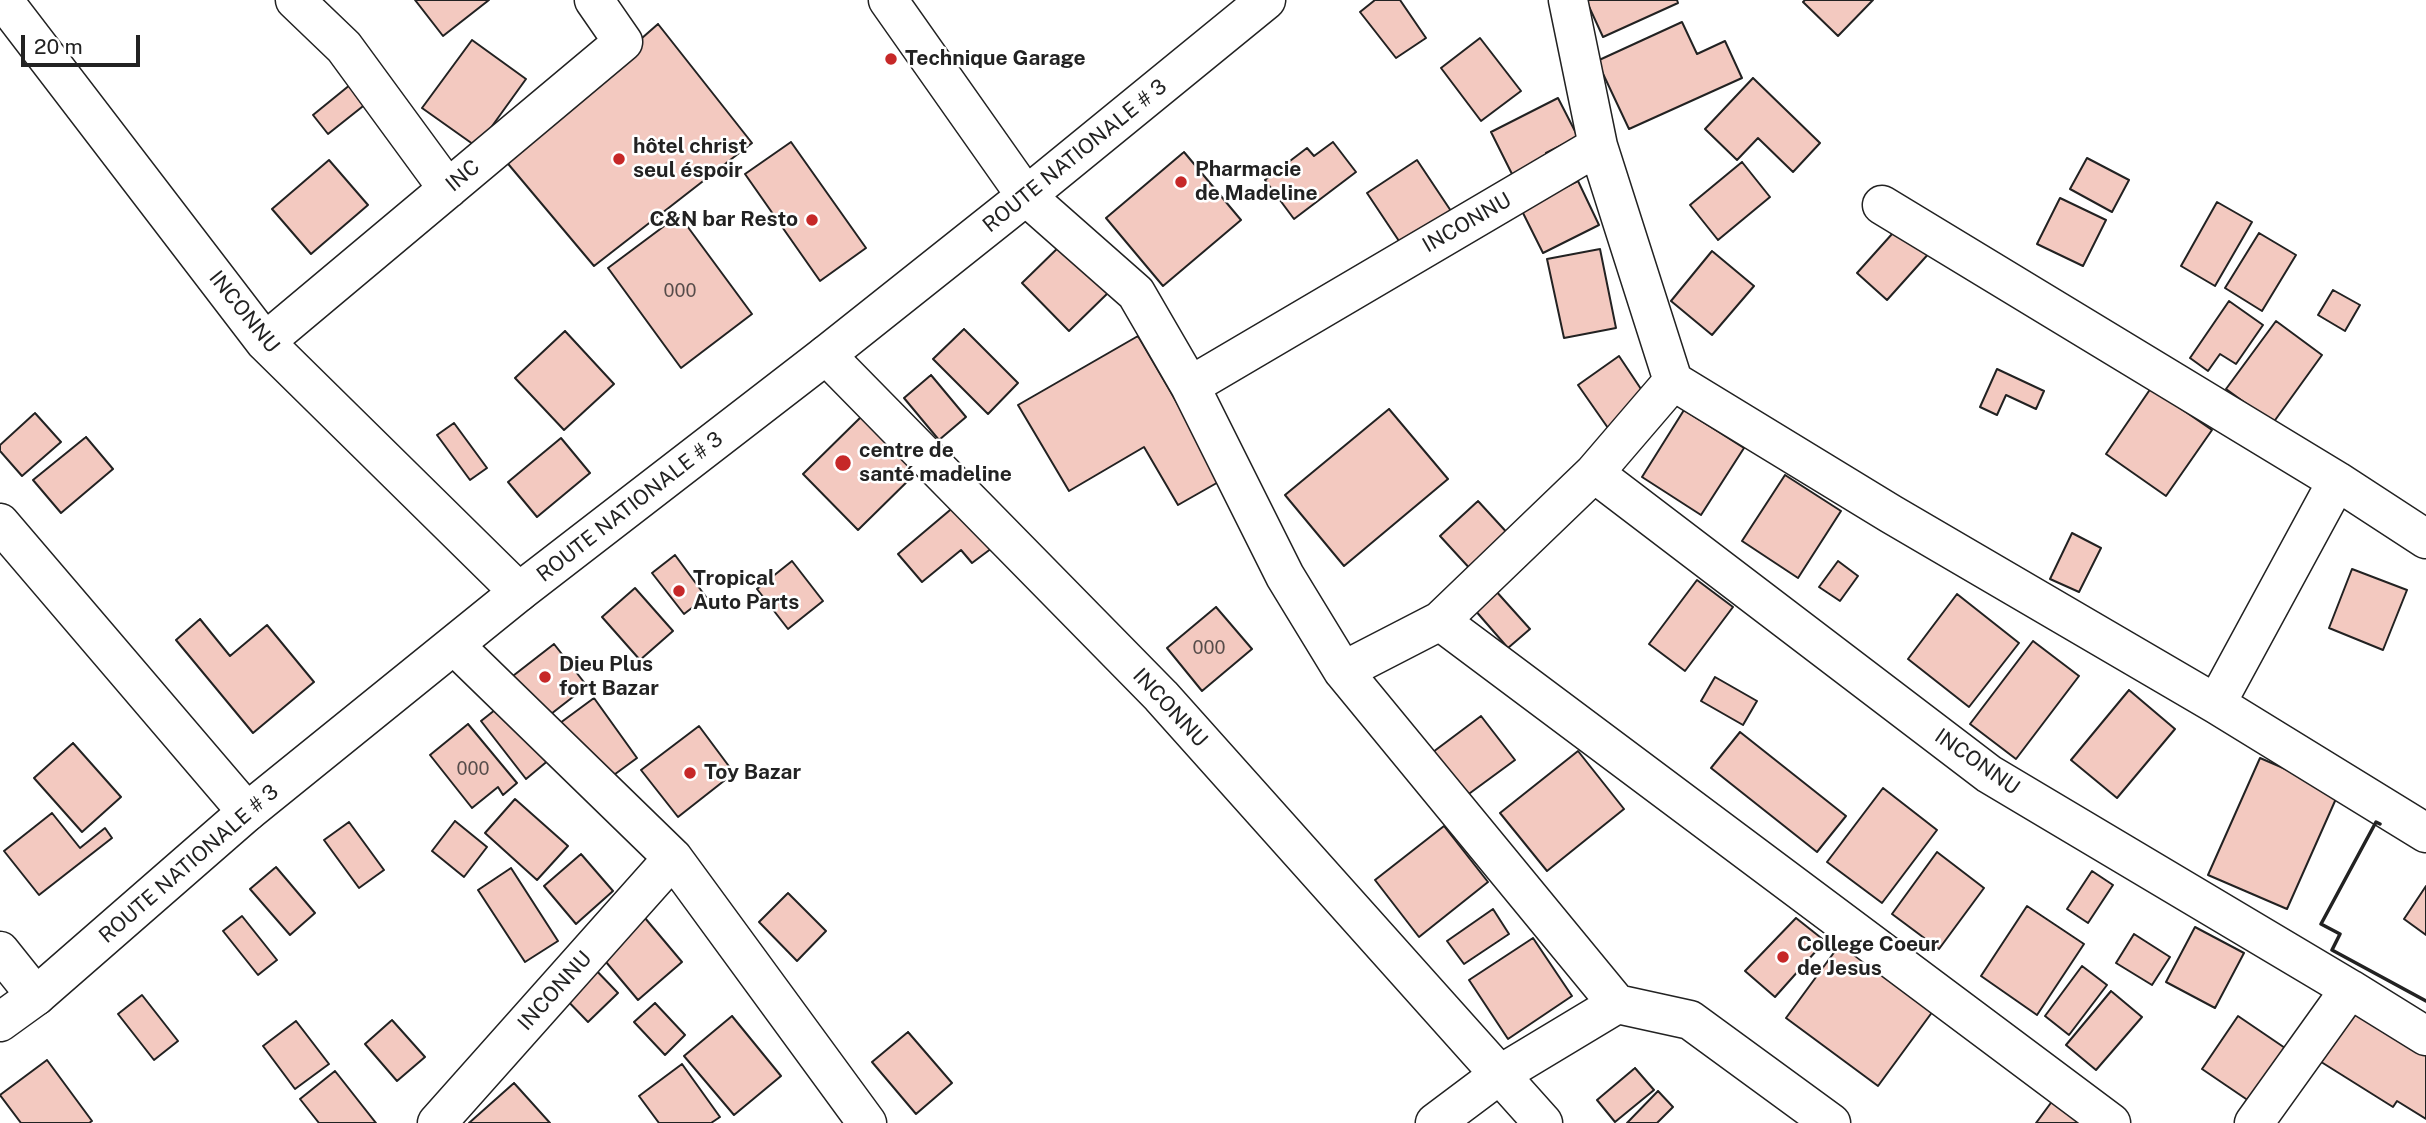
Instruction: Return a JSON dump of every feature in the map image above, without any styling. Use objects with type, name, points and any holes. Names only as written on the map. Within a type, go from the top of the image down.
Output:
[{"type":"street","name":"INCONNU","points":[[3,0],[265,342],[519,592]]},
{"type":"street","points":[[295,0],[344,47],[448,188]]},
{"type":"street","name":"INC","points":[[265,342],[623,42],[594,0]]},
{"type":"street","points":[[888,0],[1026,196],[1136,293],[1190,386],[1285,576],[1343,671],[1617,1004],[1690,1020],[1831,1123]]},
{"type":"street","name":"ROUTE NATIONALE # 3","points":[[0,1022],[36,996],[247,812],[519,592],[1026,196],[1266,0]]},
{"type":"street","points":[[1568,0],[1598,146],[1673,380],[1891,514],[2216,704],[2426,833]]},
{"type":"street","name":"INCONNU","points":[[1190,386],[1598,146]]},
{"type":"street","points":[[1882,205],[2337,481],[2426,540]]},
{"type":"street","name":"INCONNU","points":[[825,355],[1161,696],[1543,1123]]},
{"type":"street","points":[[1343,671],[1440,621],[1594,473],[1673,380]]},
{"type":"street","name":"INCONNU","points":[[1594,473],[1989,774],[2426,1036]]},
{"type":"street","points":[[2216,704],[2337,481]]},
{"type":"street","points":[[0,523],[247,812]]},
{"type":"street","points":[[1440,621],[2111,1123]]},
{"type":"street","points":[[455,646],[673,858],[867,1123]]},
{"type":"street","name":"INCONNU","points":[[437,1123],[673,858]]},
{"type":"street","points":[[0,951],[36,996]]},
{"type":"street","points":[[2255,1123],[2350,989]]},
{"type":"street","points":[[1435,1123],[1499,1075],[1617,1004]]},
{"type":"building","points":[[415,0],[489,0],[443,36]]},
{"type":"building","points":[[1375,0],[1400,0],[1426,38],[1396,58],[1360,12]]},
{"type":"building","points":[[1586,0],[1677,0],[1678,3],[1603,37]]},
{"type":"building","points":[[1873,0],[1838,36],[1803,2]]},
{"type":"building","points":[[1682,22],[1697,54],[1725,41],[1742,78],[1629,129],[1597,61]]},
{"type":"building","points":[[658,24],[752,143],[594,266],[504,159]]},
{"type":"building","points":[[1480,38],[1521,91],[1481,121],[1441,68]]},
{"type":"building","points":[[472,40],[526,79],[477,147],[422,108]]},
{"type":"building","points":[[1753,78],[1820,143],[1793,172],[1758,138],[1737,160],[1705,129]]},
{"type":"building","points":[[356,80],[372,99],[328,134],[313,115]]},
{"type":"building","points":[[1558,98],[1578,137],[1546,153],[1553,166],[1517,184],[1491,132]]},
{"type":"building","points":[[791,142],[866,248],[820,281],[745,174]]},
{"type":"building","points":[[1333,142],[1356,172],[1294,219],[1265,180],[1307,148],[1314,156]]},
{"type":"building","points":[[1184,152],[1241,220],[1163,286],[1106,218]]},
{"type":"building","points":[[2087,158],[2129,180],[2112,212],[2070,189]]},
{"type":"building","points":[[329,160],[368,205],[311,254],[272,209]]},
{"type":"building","points":[[1417,160],[1451,211],[1401,244],[1367,193]]},
{"type":"building","points":[[1742,162],[1770,197],[1718,240],[1690,205]]},
{"type":"building","points":[[1578,181],[1599,225],[1543,253],[1521,209]]},
{"type":"building","points":[[2060,198],[2106,220],[2083,266],[2037,244]]},
{"type":"building","points":[[2217,202],[2252,222],[2215,286],[2181,266]]},
{"type":"building","points":[[679,215],[752,314],[681,368],[608,268]]},
{"type":"building","points":[[1901,224],[1931,251],[1887,300],[1857,273]]},
{"type":"building","points":[[2259,233],[2296,255],[2262,311],[2225,288]]},
{"type":"building","points":[[1064,242],[1111,290],[1069,331],[1022,283]]},
{"type":"building","points":[[1600,249],[1616,328],[1564,338],[1547,259]]},
{"type":"building","points":[[1712,251],[1754,286],[1712,335],[1671,301]]},
{"type":"building","points":[[2333,290],[2360,305],[2345,331],[2318,315]]},
{"type":"building","points":[[2229,301],[2263,325],[2236,364],[2220,354],[2208,371],[2190,358]]},
{"type":"building","points":[[2276,321],[2322,355],[2273,423],[2226,389]]},
{"type":"building","points":[[964,329],[1018,383],[988,414],[933,359]]},
{"type":"building","points":[[565,331],[614,384],[564,430],[515,378]]},
{"type":"building","points":[[1138,336],[1222,480],[1178,505],[1144,447],[1069,491],[1018,405]]},
{"type":"building","points":[[1619,356],[1649,401],[1608,428],[1578,385]]},
{"type":"building","points":[[1997,369],[2044,391],[2036,409],[2006,395],[1997,415],[1980,407]]},
{"type":"building","points":[[931,375],[966,417],[939,440],[904,398]]},
{"type":"building","points":[[2151,388],[2212,430],[2166,496],[2106,454]]},
{"type":"building","points":[[1389,409],[1448,479],[1344,566],[1285,495]]},
{"type":"building","points":[[1684,410],[1744,448],[1701,515],[1642,477]]},
{"type":"building","points":[[35,413],[61,442],[22,476],[0,451],[0,445]]},
{"type":"building","points":[[865,413],[920,469],[858,530],[803,474]]},
{"type":"building","points":[[454,423],[487,468],[470,480],[437,435]]},
{"type":"building","points":[[86,437],[113,469],[61,513],[33,480]]},
{"type":"building","points":[[561,438],[590,473],[537,517],[508,482]]},
{"type":"building","points":[[1785,475],[1841,511],[1798,578],[1742,541]]},
{"type":"building","points":[[1478,501],[1511,537],[1473,572],[1440,536]]},
{"type":"building","points":[[956,505],[992,548],[972,563],[961,550],[922,582],[898,554]]},
{"type":"building","points":[[2072,533],[2101,548],[2079,592],[2050,579]]},
{"type":"building","points":[[675,555],[706,597],[684,614],[652,573]]},
{"type":"building","points":[[792,561],[823,601],[788,629],[757,589]]},
{"type":"building","points":[[1838,561],[1858,576],[1840,601],[1819,587]]},
{"type":"building","points":[[2352,569],[2407,590],[2383,650],[2329,628]]},
{"type":"building","points":[[1697,580],[1733,607],[1685,671],[1649,644]]},
{"type":"building","points":[[635,588],[673,631],[640,660],[602,617]]},
{"type":"building","points":[[1495,590],[1530,629],[1508,648],[1474,609]]},
{"type":"building","points":[[1957,594],[2019,643],[1969,707],[1908,659]]},
{"type":"building","points":[[1216,607],[1252,649],[1202,691],[1167,648]]},
{"type":"building","points":[[200,619],[230,656],[267,625],[314,682],[253,733],[176,640]]},
{"type":"building","points":[[2033,641],[2079,676],[2016,759],[1970,724]]},
{"type":"building","points":[[554,644],[587,686],[542,721],[509,679]]},
{"type":"building","points":[[1715,677],[1757,701],[1743,725],[1701,701]]},
{"type":"building","points":[[2129,690],[2175,729],[2117,798],[2071,760]]},
{"type":"building","points":[[594,698],[637,758],[607,780],[556,726]]},
{"type":"building","points":[[505,702],[550,759],[526,779],[481,721]]},
{"type":"building","points":[[1481,716],[1515,760],[1466,796],[1433,752]]},
{"type":"building","points":[[468,724],[517,783],[503,795],[498,787],[472,808],[430,755]]},
{"type":"building","points":[[699,726],[734,773],[678,817],[641,770]]},
{"type":"building","points":[[1740,732],[1846,816],[1817,852],[1711,768]]},
{"type":"building","points":[[73,743],[121,797],[82,832],[34,778]]},
{"type":"building","points":[[1578,751],[1624,809],[1547,871],[1500,813]]},
{"type":"building","points":[[2260,758],[2339,792],[2287,909],[2208,875]]},
{"type":"building","points":[[1883,788],[1937,830],[1882,903],[1827,862]]},
{"type":"building","points":[[515,799],[568,846],[537,880],[485,833]]},
{"type":"building","points":[[52,813],[80,848],[105,828],[112,838],[39,895],[4,851]]},
{"type":"building","points":[[455,821],[487,847],[464,877],[432,851]]},
{"type":"building","points":[[349,822],[384,870],[359,888],[324,840]]},
{"type":"building","points":[[1444,826],[1488,882],[1419,937],[1375,880]]},
{"type":"building","points":[[1937,852],[1984,888],[1939,949],[1892,914]]},
{"type":"building","points":[[581,854],[613,891],[576,924],[544,886]]},
{"type":"building","points":[[276,867],[315,913],[290,935],[250,889]]},
{"type":"building","points":[[511,868],[558,941],[525,962],[478,890]]},
{"type":"building","points":[[2092,871],[2113,885],[2088,923],[2067,909]]},
{"type":"building","points":[[2426,886],[2426,935],[2404,919]]},
{"type":"building","points":[[788,893],[826,931],[797,961],[759,922]]},
{"type":"building","points":[[2027,906],[2084,944],[2037,1015],[1981,976]]},
{"type":"building","points":[[1493,909],[1509,934],[1464,964],[1447,941]]},
{"type":"building","points":[[242,916],[277,960],[258,975],[223,931]]},
{"type":"building","points":[[645,918],[682,962],[638,1000],[601,956]]},
{"type":"building","points":[[1796,918],[1825,941],[1775,997],[1745,971]]},
{"type":"building","points":[[2195,927],[2244,953],[2215,1008],[2166,982]]},
{"type":"building","points":[[2134,934],[2170,957],[2152,985],[2116,963]]},
{"type":"building","points":[[1533,938],[1572,996],[1508,1039],[1469,980]]},
{"type":"building","points":[[1841,943],[1933,1011],[1878,1086],[1786,1018]]},
{"type":"building","points":[[591,965],[618,993],[588,1022],[561,994]]},
{"type":"building","points":[[2082,966],[2107,985],[2069,1035],[2045,1016]]},
{"type":"building","points":[[2111,991],[2142,1017],[2096,1070],[2066,1045]]},
{"type":"building","points":[[142,995],[178,1041],[154,1060],[118,1014]]},
{"type":"building","points":[[655,1003],[685,1035],[665,1055],[634,1022]]},
{"type":"building","points":[[2353,1003],[2426,1048],[2426,1119],[2397,1101],[2393,1107],[2318,1060]]},
{"type":"building","points":[[732,1016],[781,1076],[734,1115],[684,1056]]},
{"type":"building","points":[[2238,1016],[2288,1050],[2252,1103],[2202,1069]]},
{"type":"building","points":[[392,1020],[425,1057],[397,1081],[365,1044]]},
{"type":"building","points":[[296,1021],[329,1064],[295,1089],[263,1046]]},
{"type":"building","points":[[908,1032],[952,1083],[916,1114],[872,1062]]},
{"type":"building","points":[[47,1060],[92,1121],[21,1123],[0,1095]]},
{"type":"building","points":[[682,1064],[720,1117],[711,1123],[659,1123],[639,1096]]},
{"type":"building","points":[[1635,1068],[1654,1090],[1615,1122],[1597,1100]]},
{"type":"building","points":[[335,1071],[376,1123],[319,1123],[300,1099]]},
{"type":"building","points":[[514,1083],[550,1123],[469,1123]]},
{"type":"building","points":[[1658,1091],[1673,1107],[1657,1123],[1627,1123]]},
{"type":"building","points":[[2053,1100],[2083,1123],[2036,1123]]},
{"type":"wall","points":[[2380,824],[2376,822],[2321,924],[2340,934],[2332,950],[2426,1001]]},
{"type":"place","name":"Technique Garage","points":[[891,59]]},
{"type":"place","name":"hôtel christ seul éspoir","points":[[619,159]]},
{"type":"place","name":"Pharmacie de Madeline","points":[[1181,182]]},
{"type":"place","name":"C&N bar Resto","points":[[812,220]]},
{"type":"place","name":"centre de santé madeline","points":[[843,463]]},
{"type":"place","name":"Tropical Auto Parts","points":[[679,591]]},
{"type":"place","name":"Dieu Plus fort Bazar","points":[[545,677]]},
{"type":"place","name":"Toy Bazar","points":[[690,773]]},
{"type":"place","name":"College Coeur de Jesus","points":[[1783,957]]}]
